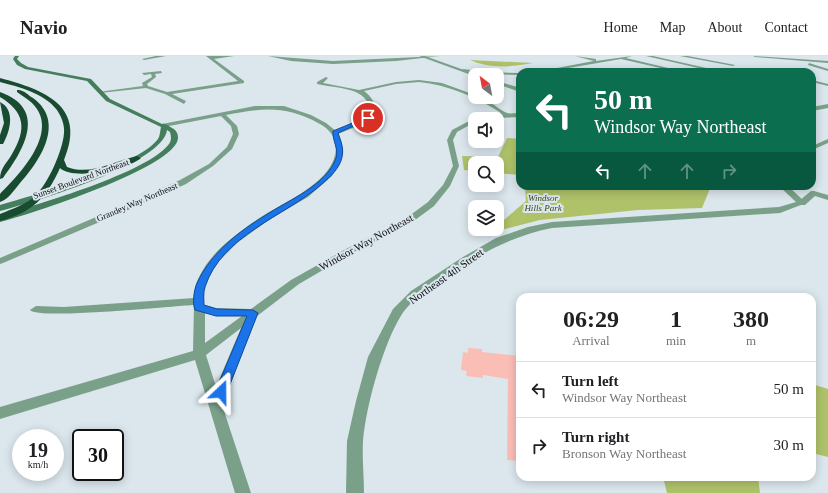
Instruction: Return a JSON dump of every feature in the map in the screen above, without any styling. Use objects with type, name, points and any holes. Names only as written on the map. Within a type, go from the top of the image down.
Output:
[{"type":"highway","points":[[0,80],[43,96],[56,105],[67,122],[68,134],[68,143],[42,194],[32,202],[0,218]]},
{"type":"highway","points":[[0,84],[21,92],[38,105],[44,116],[46,128],[42,144],[36,155],[3,196]]},
{"type":"highway","points":[[0,94],[12,101],[18,107],[25,119],[26,127],[20,149],[0,176]]},
{"type":"highway","points":[[0,104],[8,120],[7,129],[0,142]]},
{"type":"highway","points":[[60,161],[61,167],[64,170],[82,172],[109,168],[137,158]]},
{"type":"main road","points":[[0,218],[118,177],[148,164],[166,152],[174,141],[173,131],[164,125],[108,100],[95,84],[78,76],[33,70],[18,65],[15,59],[17,56]]},
{"type":"main road","name":"Sunset Boulevard Northeast","points":[[0,208],[117,167],[137,158],[151,150],[160,142],[164,134],[164,125]]},
{"type":"street","points":[[144,59],[164,56]]},
{"type":"street","points":[[210,57],[232,56]]},
{"type":"street","points":[[270,56],[298,61],[348,63],[381,62],[438,56]]},
{"type":"street","points":[[577,56],[599,61]]},
{"type":"street","points":[[560,68],[630,56]]},
{"type":"street","points":[[648,56],[704,68]]},
{"type":"street","points":[[682,56],[733,65]]},
{"type":"street","points":[[755,56],[828,62]]},
{"type":"street","points":[[167,93],[242,82],[210,57]]},
{"type":"street","points":[[423,57],[468,72]]},
{"type":"street","points":[[621,58],[666,68]]},
{"type":"street","points":[[803,60],[813,66],[828,70]]},
{"type":"street","points":[[463,70],[486,73],[516,74]]},
{"type":"street","points":[[144,74],[161,72]]},
{"type":"street","points":[[146,87],[144,84],[154,77],[153,73]]},
{"type":"street","points":[[326,78],[319,83],[358,91],[371,98],[374,106],[374,113],[361,123],[335,133]]},
{"type":"street","points":[[358,91],[412,82],[429,82],[470,95],[491,104],[507,114]]},
{"type":"street","points":[[816,82],[828,85]]},
{"type":"street","points":[[504,84],[516,89]]},
{"type":"street","points":[[100,92],[146,87],[167,93],[184,102]]},
{"type":"street","points":[[816,108],[828,106]]},
{"type":"street","points":[[164,125],[262,107],[284,108],[309,116],[335,133],[339,144],[339,158],[329,174],[305,195],[267,217],[234,241],[216,259],[206,273],[199,289],[199,354],[243,493]]},
{"type":"street","name":"Grandey Way Northeast","points":[[0,261],[146,199],[183,182],[211,165],[230,148],[236,134],[234,126],[222,114]]},
{"type":"street","points":[[504,115],[516,115]]},
{"type":"street","name":"Windsor Way Northeast","points":[[199,354],[295,282],[349,251],[408,221],[431,204],[446,186],[456,166],[450,140],[454,131],[468,123]]},
{"type":"street","points":[[816,146],[828,141]]},
{"type":"street","points":[[787,190],[802,203]]},
{"type":"street","name":"Northeast 4th Street","points":[[355,493],[355,441],[363,402],[375,357],[397,312],[415,294],[467,259],[500,240],[531,229],[552,225],[780,210],[802,203],[812,190]]},
{"type":"street","points":[[815,190],[828,198]]},
{"type":"street","points":[[36,310],[64,311],[199,304],[216,312],[253,313],[215,405]]},
{"type":"street","points":[[0,413],[199,354]]},
{"type":"green space","points":[[470,60],[533,63],[493,66]]},
{"type":"green space","points":[[507,138],[516,139],[516,175],[504,174],[504,156],[498,156],[502,148],[504,148]]},
{"type":"green space","points":[[462,156],[468,156],[468,170],[464,170]]},
{"type":"green space","name":"Windsor Hills Park","points":[[525,190],[709,190],[702,208],[638,210],[540,220],[504,229],[504,220],[526,201]]},
{"type":"green space","points":[[816,385],[828,389],[828,457],[816,454]]},
{"type":"green space","points":[[664,481],[758,481],[760,493],[667,493]]},
{"type":"building","points":[[468,348],[482,349],[482,352],[516,356],[516,461],[507,460],[508,379],[483,375],[483,378],[466,376],[467,371],[461,370],[463,352],[468,353]]},
{"type":"route","points":[[221,392],[253,313],[216,312],[199,307],[199,289],[206,273],[216,259],[234,241],[267,217],[305,195],[329,174],[339,158],[339,144],[335,133],[361,123],[368,118]]}]
